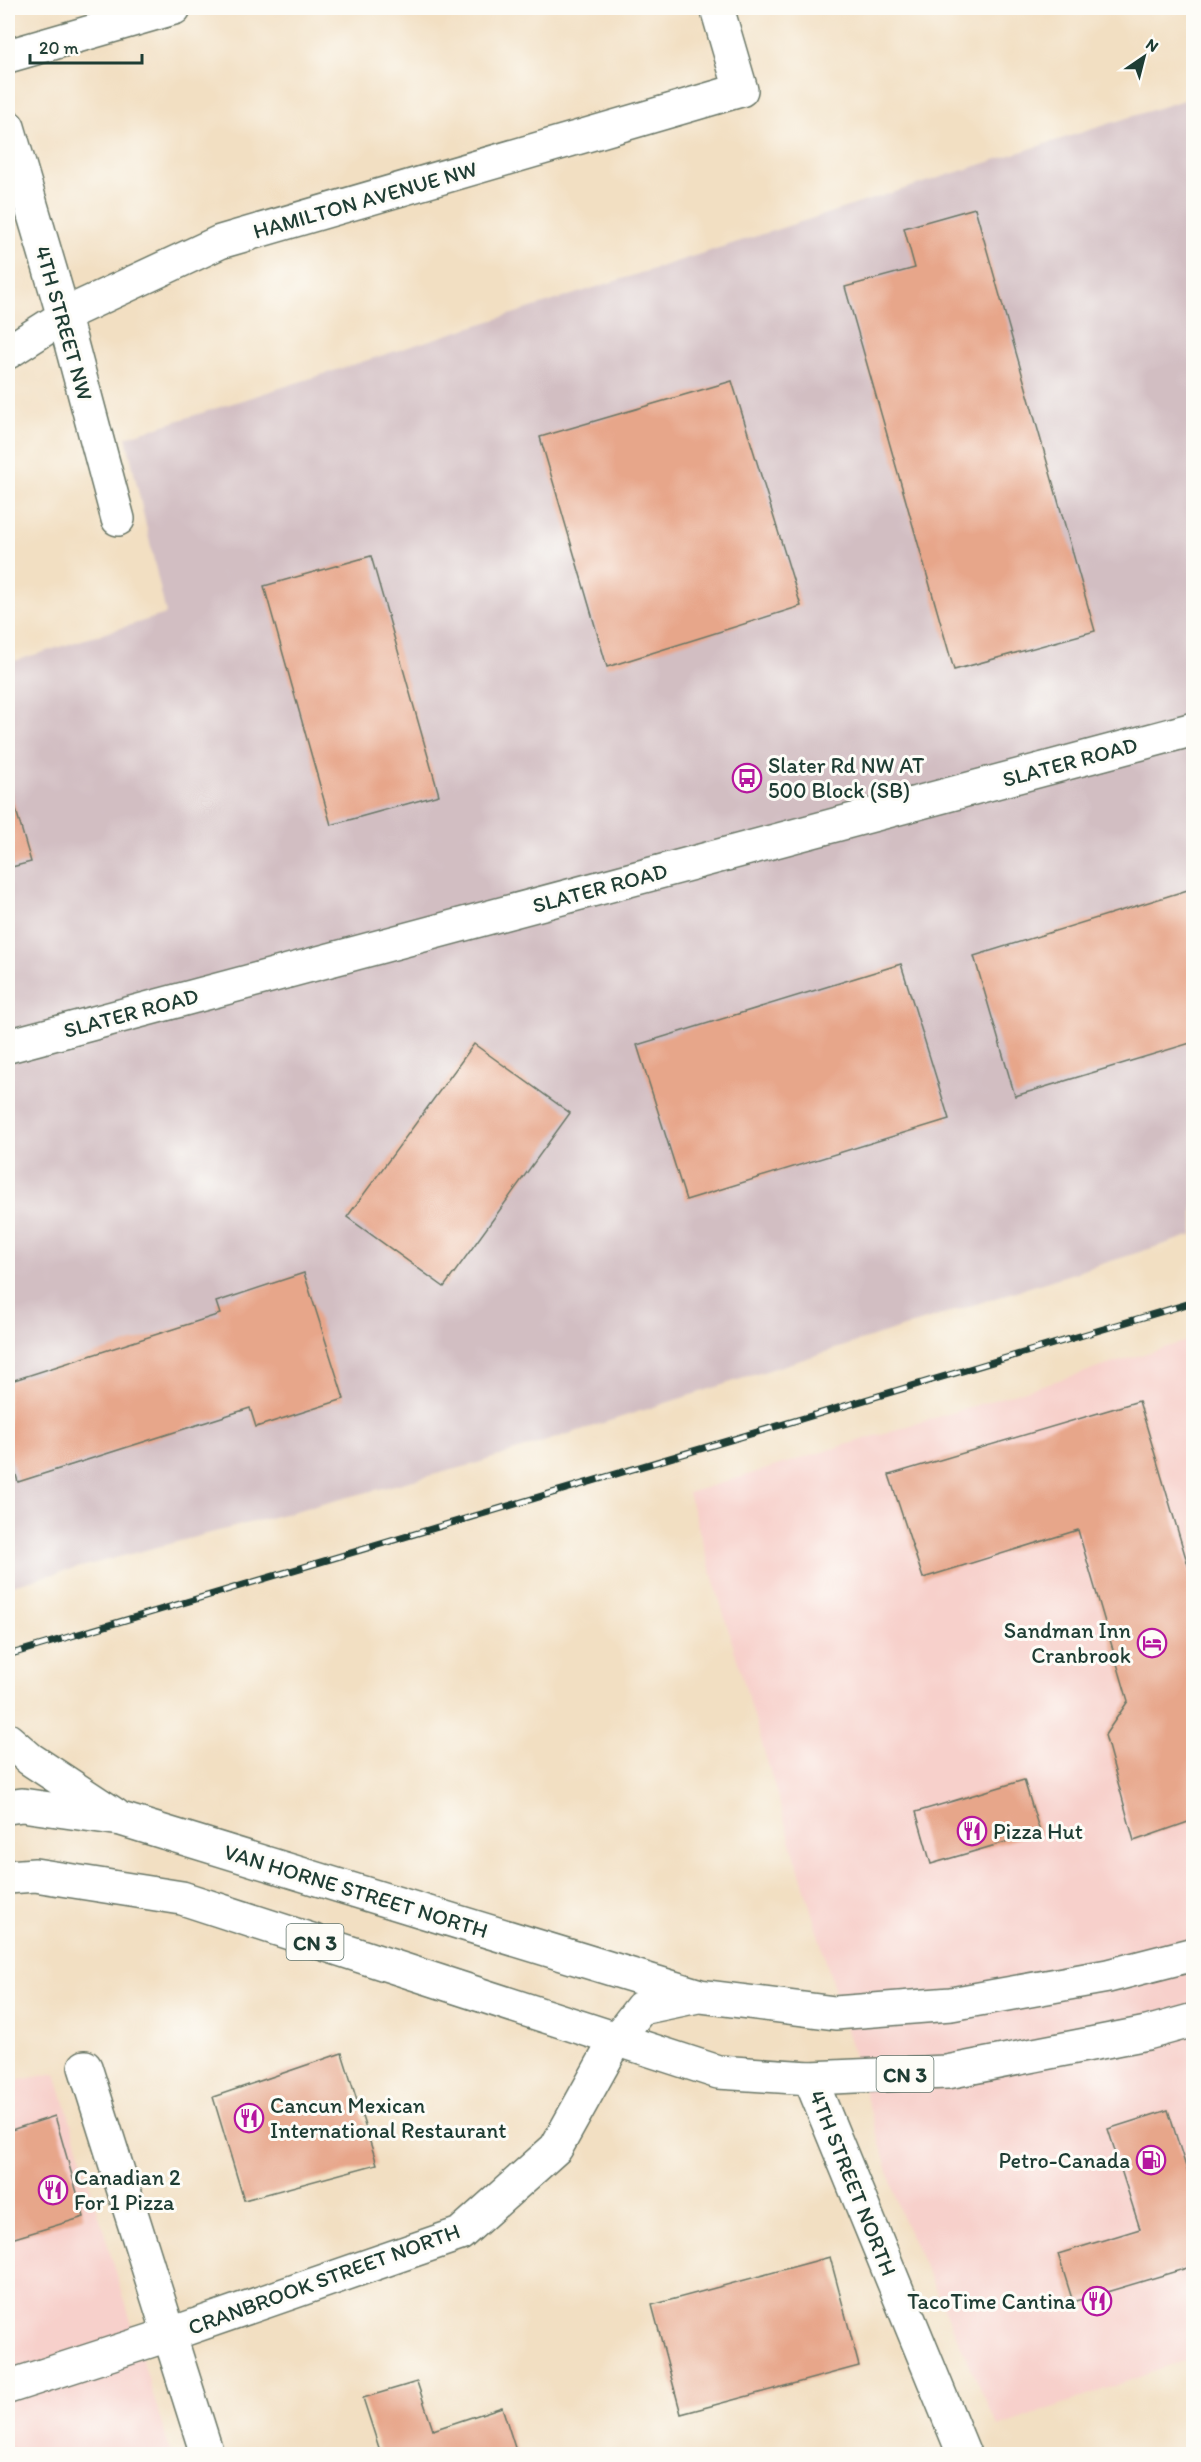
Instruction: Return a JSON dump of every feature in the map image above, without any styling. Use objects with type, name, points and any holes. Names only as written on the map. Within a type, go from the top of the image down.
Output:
[{"type":"main road","points":[[8,56],[174,8]]},
{"type":"main road","name":"HAMILTON AVENUE NW","points":[[8,352],[64,317],[220,242],[741,90],[717,8]]},
{"type":"main road","name":"4TH STREET NW","points":[[8,127],[64,317],[118,519]]},
{"type":"main road","name":"SLATER ROAD","points":[[8,1046],[1194,729]]},
{"type":"main road","points":[[8,1740],[30,1759],[121,1819]]},
{"type":"main road","name":"VAN HORNE STREET NORTH","points":[[8,1807],[22,1805],[121,1819],[700,1996]]},
{"type":"main road","name":"CN 3","points":[[8,1877],[36,1875],[182,1898],[718,2072],[810,2078],[947,2072],[1147,2033],[1194,2020]]},
{"type":"main road","points":[[700,1996],[835,2013],[928,2006],[951,2004],[1108,1976],[1194,1954]]},
{"type":"main road","name":"CRANBROOK STREET NORTH","points":[[8,2387],[460,2234],[556,2148],[616,2040],[641,2008],[700,1996]]},
{"type":"main road","points":[[85,2067],[207,2454]]},
{"type":"main road","name":"4TH STREET NORTH","points":[[810,2078],[964,2454]]},
{"type":"shaded area","points":[[1193,97],[1193,1235],[471,1465],[8,1586],[8,663],[166,614],[126,437]]},
{"type":"shaded area","points":[[1193,1339],[1193,2358],[998,2427],[900,2212],[688,1493]]},
{"type":"shaded area","points":[[56,2073],[171,2454],[8,2454],[8,2082]]},
{"type":"building","points":[[975,208],[1095,631],[954,670],[845,287],[915,268],[904,228]]},
{"type":"building","points":[[732,381],[801,606],[607,667],[540,437]]},
{"type":"building","points":[[371,556],[439,795],[331,825],[264,586]]},
{"type":"building","points":[[8,782],[31,862],[8,868]]},
{"type":"building","points":[[1194,888],[1194,1042],[1015,1096],[974,956]]},
{"type":"building","points":[[901,964],[949,1119],[686,1200],[637,1045]]},
{"type":"building","points":[[474,1044],[570,1113],[444,1287],[347,1217]]},
{"type":"building","points":[[304,1273],[344,1399],[256,1427],[250,1408],[18,1482],[8,1448],[8,1382],[220,1314],[216,1302]]},
{"type":"building","name":"Sandman Inn Cranbrook","points":[[1139,1401],[1194,1585],[1194,1820],[1134,1841],[1105,1735],[1128,1701],[1078,1530],[923,1578],[889,1475]]},
{"type":"building","points":[[1024,1780],[1040,1832],[931,1864],[916,1812]]},
{"type":"building","points":[[342,2053],[377,2164],[244,2200],[213,2097]]},
{"type":"building","points":[[1168,2110],[1194,2192],[1194,2266],[1073,2302],[1058,2254],[1140,2229],[1108,2129]]},
{"type":"building","points":[[55,2116],[84,2217],[8,2240],[8,2131]]},
{"type":"building","points":[[830,2257],[859,2366],[681,2414],[652,2305]]},
{"type":"building","points":[[417,2382],[433,2430],[502,2407],[517,2454],[381,2454],[363,2398]]},
{"type":"railway","points":[[8,1655],[1194,1302]]},
{"type":"place","name":"Slater Rd NW AT 500 Block (SB)","points":[[747,778]]},
{"type":"place","name":"Sandman Inn Cranbrook","points":[[1152,1643]]},
{"type":"place","name":"Pizza Hut","points":[[972,1831]]},
{"type":"place","name":"Cancun Mexican International Restaurant","points":[[249,2118]]},
{"type":"place","name":"Petro-Canada","points":[[1151,2160]]},
{"type":"place","name":"Canadian 2 For 1 Pizza","points":[[53,2190]]},
{"type":"place","name":"TacoTime Cantina","points":[[1097,2301]]}]
